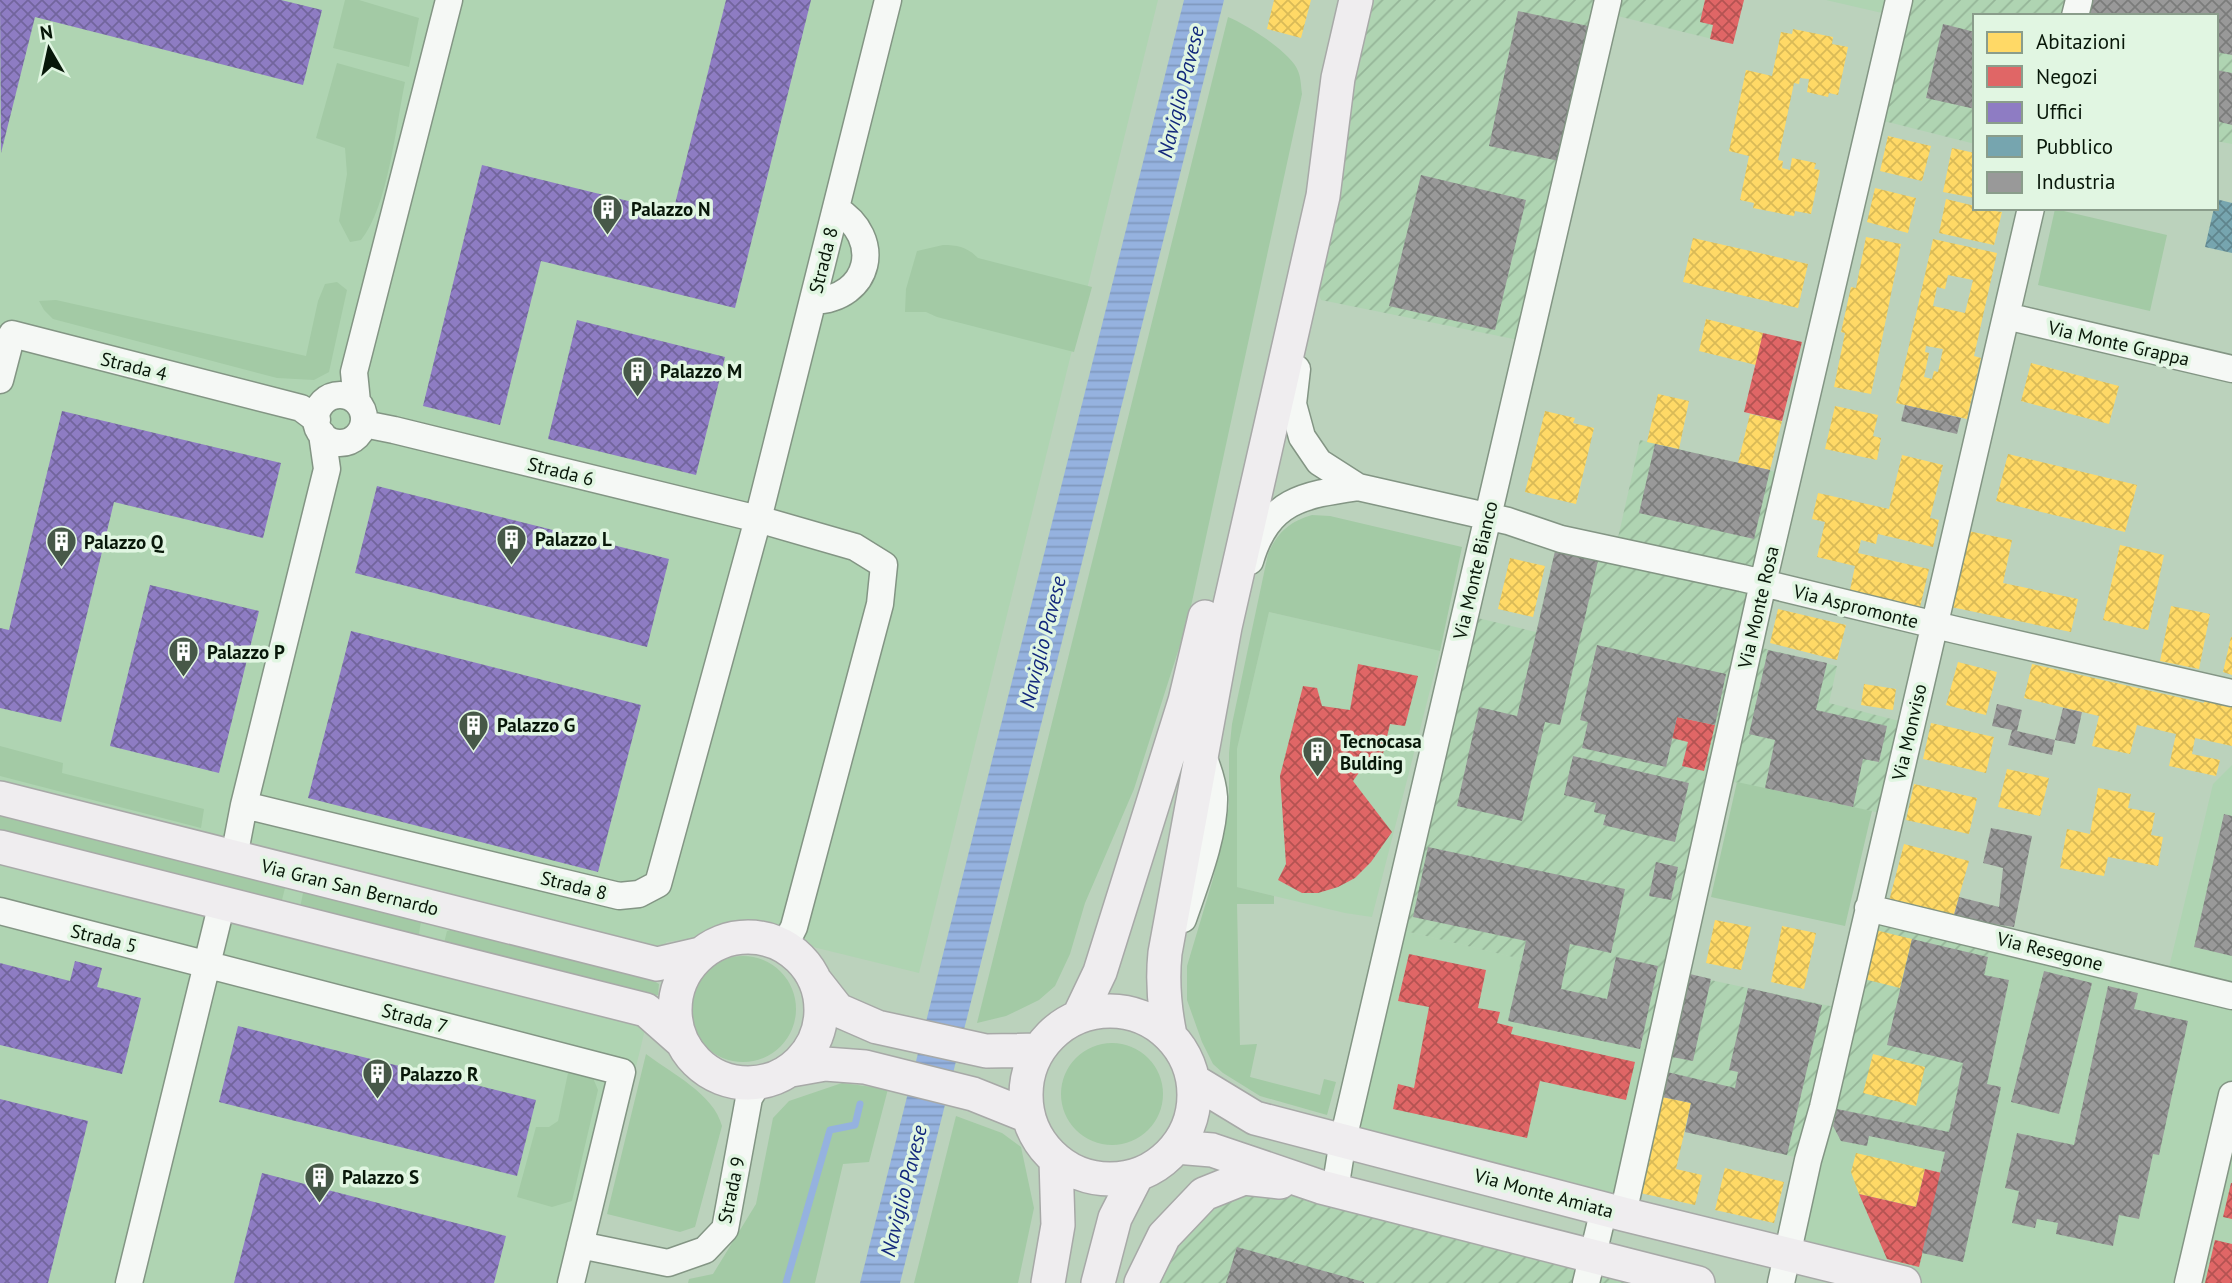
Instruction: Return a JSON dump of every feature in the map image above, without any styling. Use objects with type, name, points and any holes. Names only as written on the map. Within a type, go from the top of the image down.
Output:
[{"type":"main road","points":[[1170,1035],[1162,984],[1165,953],[1225,627],[1323,196],[1338,78],[1356,0]]},
{"type":"main road","points":[[1079,1016],[1100,972],[1185,701],[1307,164],[1317,129],[1338,78]]},
{"type":"main road","name":"Via Gran San Bernardo","points":[[0,798],[657,964],[700,954]]},
{"type":"main road","points":[[0,847],[646,1010],[680,1040],[694,1060],[712,1074],[734,1082],[758,1083],[781,1076],[791,1070],[813,1044],[820,1023],[821,1001],[814,979]]},
{"type":"main road","points":[[680,1040],[674,1017],[676,994],[685,972],[700,954],[719,942],[741,937],[764,938],[785,947],[802,961],[828,1001],[838,1010],[877,1027],[986,1051],[1038,1050]]},
{"type":"main road","points":[[1103,1011],[1128,1012],[1150,1020],[1170,1035],[1186,1056],[1194,1081],[1194,1105],[1188,1128],[1177,1147],[1159,1164],[1137,1175],[1116,1179],[1095,1178],[1074,1171],[1056,1160],[1034,1133],[1028,1116],[1026,1094],[1029,1071],[1038,1050],[1049,1036],[1079,1016],[1103,1011]]},
{"type":"main road","points":[[791,1070],[825,1064],[865,1066],[973,1094],[1028,1116]]},
{"type":"main road","name":"Via Monte Amiata","points":[[1194,1081],[1255,1118],[1613,1212],[1785,1269],[1904,1283]]},
{"type":"main road","points":[[1177,1147],[1212,1150],[1589,1270],[1698,1283]]},
{"type":"main road","points":[[1048,1283],[1058,1225],[1056,1160]]},
{"type":"main road","points":[[1098,1283],[1115,1218],[1137,1175]]},
{"type":"main road","points":[[1141,1283],[1164,1236],[1204,1194],[1244,1178],[1328,1189]]},
{"type":"street","points":[[234,857],[244,805],[327,469],[333,416],[354,372],[449,0]]},
{"type":"street","name":"Strada 8","points":[[244,805],[619,896],[639,894],[658,884],[758,519],[888,0]]},
{"type":"street","name":"Via Monte Bianco","points":[[1328,1189],[1343,1140],[1608,0]]},
{"type":"street","name":"Via Monte Rosa","points":[[1589,1270],[1613,1212],[1899,0]]},
{"type":"street","points":[[813,301],[838,297],[848,290],[863,268],[866,255],[858,228],[849,216],[836,209]]},
{"type":"street","name":"Via Monviso","points":[[1785,1269],[2031,210]]},
{"type":"street","points":[[1308,266],[1293,404],[1302,437],[1319,462],[1358,487]]},
{"type":"street","name":"Via Monte Grappa","points":[[2007,316],[2232,369]]},
{"type":"street","name":"Strada 4","points":[[0,380],[12,334],[333,416]]},
{"type":"street","name":"Strada 6","points":[[333,416],[758,519]]},
{"type":"street","points":[[1216,677],[1233,640],[1251,558],[1261,533],[1285,507],[1300,498],[1358,487]]},
{"type":"street","name":"Via Aspromonte","points":[[1358,487],[1508,522],[1561,539],[1763,583],[2232,693]]},
{"type":"street","points":[[758,519],[855,547],[884,565],[880,604],[794,927],[785,947]]},
{"type":"street","points":[[129,1283],[222,903]]},
{"type":"street","name":"Via Resegone","points":[[1868,908],[2232,996]]},
{"type":"street","name":"Strada 5","points":[[0,911],[208,965]]},
{"type":"street","name":"Strada 7","points":[[208,965],[622,1072],[580,1245]]},
{"type":"street","name":"Strada 9","points":[[580,1245],[668,1263],[705,1250],[725,1229],[749,1098],[758,1083]]},
{"type":"street","points":[[2188,1283],[2232,1095]]},
{"type":"street","points":[[571,1283],[580,1245]]},
{"type":"shaded area","points":[[0,0],[1158,0],[919,973],[740,932],[666,942],[584,1283],[0,1283]]},
{"type":"shaded area","points":[[345,0],[359,0],[419,18],[409,67],[333,48]]},
{"type":"shaded area","points":[[1356,0],[1744,0],[1733,44],[1605,13],[1528,342],[1321,300],[1308,266]]},
{"type":"shaded area","points":[[1826,0],[1899,0],[1895,16]]},
{"type":"shaded area","points":[[1899,0],[2232,0],[2232,144],[2218,141],[2218,14],[1973,14],[1973,143],[1872,118]]},
{"type":"shaded area","points":[[1228,17],[1256,32],[1287,56],[1298,71],[1302,94],[1188,620],[1134,789],[1085,903],[1070,954],[1055,986],[1039,1000],[1006,1016],[977,1023]]},
{"type":"shaded area","points":[[337,63],[405,82],[390,165],[378,207],[361,240],[350,242],[339,221],[347,174],[345,148],[316,138]]},
{"type":"shaded area","points":[[2055,210],[2167,235],[2150,311],[2038,285]]},
{"type":"shaded area","points":[[943,245],[962,247],[978,258],[1092,287],[1074,352],[926,312],[905,312],[906,289],[917,251]]},
{"type":"shaded area","points":[[337,282],[347,290],[329,372],[314,380],[277,378],[53,319],[39,301],[56,300],[306,356],[318,301],[325,284]]},
{"type":"shaded area","points":[[1640,440],[1789,475],[1750,645],[1837,666],[1829,703],[1911,724],[1890,815],[1720,779],[1678,973],[1844,1009],[1868,908],[1994,937],[1949,1132],[1823,1107],[1808,1160],[1685,1132],[1691,1103],[1650,1094],[1658,1053],[1508,1021],[1521,959],[1393,928],[1465,615],[1536,632],[1555,551],[1561,539],[1615,551]]},
{"type":"shaded area","points":[[1312,515],[1330,516],[1462,547],[1440,651],[1269,612],[1237,749],[1237,887],[1274,896],[1274,904],[1237,904],[1240,1045],[1257,1044],[1250,1077],[1320,1095],[1324,1079],[1336,1082],[1327,1115],[1260,1096],[1223,1073],[1213,1064],[1202,1042],[1187,1000],[1187,966],[1213,879],[1229,806],[1232,724],[1268,554],[1285,529]]},
{"type":"shaded area","points":[[1269,612],[1440,651],[1372,917],[1237,887],[1237,749]]},
{"type":"shaded area","points":[[0,746],[63,763],[62,773],[204,809],[201,828],[0,776]]},
{"type":"shaded area","points":[[2232,765],[2232,1283],[1904,1283],[1788,1255],[1823,1107],[1837,1109],[1963,1062],[1994,937],[2166,980],[2213,784]]},
{"type":"shaded area","points":[[1737,782],[1872,811],[1845,926],[1711,897]]},
{"type":"shaded area","points":[[0,812],[286,884],[281,904],[0,834]]},
{"type":"shaded area","points":[[304,888],[421,921],[419,934],[411,936],[300,908]]},
{"type":"shaded area","points":[[462,927],[649,978],[659,984],[658,995],[646,998],[444,943],[447,931]]},
{"type":"shaded area","points":[[1393,928],[1522,959],[1509,1021],[1659,1053],[1623,1214],[1343,1140]]},
{"type":"shaded area","points":[[743,956],[763,960],[780,972],[792,989],[796,1009],[792,1029],[780,1046],[763,1058],[743,1062],[723,1058],[706,1046],[694,1029],[690,1009],[694,989],[706,972],[723,960]]},
{"type":"shaded area","points":[[1112,1043],[1132,1046],[1155,1065],[1160,1074],[1163,1094],[1160,1114],[1141,1137],[1132,1142],[1112,1145],[1092,1142],[1069,1123],[1064,1114],[1061,1094],[1064,1074],[1083,1051],[1092,1046]]},
{"type":"shaded area","points":[[646,1054],[701,1094],[717,1114],[722,1126],[695,1227],[680,1232],[607,1214]]},
{"type":"shaded area","points":[[568,1073],[586,1073],[593,1078],[598,1090],[572,1201],[552,1207],[517,1197],[536,1127],[549,1127],[558,1121]]},
{"type":"shaded area","points":[[842,1083],[888,1089],[869,1162],[843,1164],[815,1283],[688,1283],[689,1279],[713,1274],[756,1204],[773,1118],[789,1101]]},
{"type":"shaded area","points":[[956,1116],[1002,1133],[1021,1147],[1034,1208],[1018,1283],[914,1283]]},
{"type":"shaded area","points":[[1239,1191],[1297,1194],[1644,1283],[1155,1283],[1173,1244],[1207,1207]]},
{"type":"water","name":"Naviglio Pavese","points":[[1184,0],[1224,0],[900,1283],[860,1283]]},
{"type":"building: Abitazioni","points":[[1274,0],[1311,0],[1301,38],[1267,29]]},
{"type":"building: Abitazioni","points":[[1793,29],[1833,37],[1832,44],[1848,47],[1838,95],[1829,93],[1828,97],[1807,92],[1809,79],[1800,78],[1799,84],[1794,83],[1778,160],[1783,161],[1782,168],[1790,170],[1792,158],[1816,163],[1814,169],[1820,170],[1811,214],[1795,211],[1794,216],[1753,208],[1754,203],[1740,200],[1749,156],[1729,151],[1746,70],[1772,76],[1781,32],[1792,34]]},
{"type":"building: Abitazioni","points":[[1888,136],[1931,146],[1922,181],[1880,171]]},
{"type":"building: Abitazioni","points":[[1952,148],[1973,153],[1973,198],[1943,192]]},
{"type":"building: Abitazioni","points":[[1875,188],[1916,198],[1908,233],[1867,222]]},
{"type":"building: Abitazioni","points":[[1946,199],[1973,206],[1973,210],[2002,212],[1994,245],[1939,233]]},
{"type":"building: Abitazioni","points":[[1866,237],[1901,244],[1871,394],[1834,387],[1845,333],[1841,332],[1851,287],[1856,288]]},
{"type":"building: Abitazioni","points":[[1693,238],[1808,264],[1798,308],[1683,282]]},
{"type":"building: Abitazioni","points":[[1933,239],[1997,253],[1974,356],[1981,358],[1967,419],[1896,403]],"holes":[[[1948,275],[1973,280],[1965,313],[1933,306],[1937,287],[1945,289]],[[1926,346],[1943,349],[1938,372],[1934,371],[1932,379],[1924,377],[1929,353],[1925,352]]]},
{"type":"building: Abitazioni","points":[[1706,319],[1763,333],[1756,365],[1699,351]]},
{"type":"building: Abitazioni","points":[[2031,363],[2119,386],[2109,424],[2021,401]]},
{"type":"building: Abitazioni","points":[[1658,394],[1689,401],[1679,449],[1647,442]]},
{"type":"building: Abitazioni","points":[[1835,406],[1878,415],[1873,436],[1881,438],[1877,460],[1825,449]]},
{"type":"building: Abitazioni","points":[[1545,411],[1575,418],[1573,423],[1594,428],[1576,504],[1525,492]]},
{"type":"building: Abitazioni","points":[[1750,414],[1782,421],[1770,470],[1738,463]]},
{"type":"building: Abitazioni","points":[[2008,454],[2137,485],[2125,532],[1996,501]]},
{"type":"building: Abitazioni","points":[[1902,455],[1943,465],[1930,518],[1939,520],[1933,547],[1878,534],[1876,544],[1861,540],[1858,553],[1929,569],[1920,607],[1850,590],[1855,566],[1817,557],[1825,522],[1812,519],[1818,493],[1889,509]]},
{"type":"building: Abitazioni","points":[[1968,531],[2012,540],[2003,583],[2078,599],[2071,632],[1951,607]]},
{"type":"building: Abitazioni","points":[[2120,545],[2164,555],[2148,630],[2103,620]]},
{"type":"building: Abitazioni","points":[[1510,558],[1545,566],[1533,617],[1498,609]]},
{"type":"building: Abitazioni","points":[[2171,606],[2210,614],[2199,669],[2160,661]]},
{"type":"building: Abitazioni","points":[[1778,609],[1846,625],[1837,660],[1770,643]]},
{"type":"building: Abitazioni","points":[[2232,637],[2232,675],[2223,672]]},
{"type":"building: Abitazioni","points":[[1958,662],[1997,672],[1986,715],[1946,705]]},
{"type":"building: Abitazioni","points":[[2032,664],[2204,703],[2205,696],[2232,702],[2232,746],[2195,738],[2192,754],[2220,760],[2216,776],[2169,766],[2176,734],[2137,725],[2130,754],[2092,746],[2099,716],[2024,698]]},
{"type":"building: Abitazioni","points":[[1864,684],[1896,689],[1893,710],[1861,705]]},
{"type":"building: Abitazioni","points":[[1931,723],[1994,737],[1986,773],[1923,759]]},
{"type":"building: Abitazioni","points":[[2007,769],[2049,778],[2040,816],[1998,807]]},
{"type":"building: Abitazioni","points":[[1914,784],[1977,798],[1969,834],[1906,820]]},
{"type":"building: Abitazioni","points":[[2098,788],[2131,794],[2128,808],[2155,813],[2151,835],[2163,837],[2158,866],[2108,857],[2104,876],[2060,868],[2067,829],[2090,834]]},
{"type":"building: Abitazioni","points":[[1904,844],[1969,861],[1953,918],[1889,901]]},
{"type":"building: Abitazioni","points":[[1715,920],[1751,927],[1741,970],[1706,963]]},
{"type":"building: Abitazioni","points":[[1782,926],[1816,933],[1804,989],[1771,982]]},
{"type":"building: Abitazioni","points":[[1871,929],[1912,939],[1900,988],[1860,978]]},
{"type":"building: Abitazioni","points":[[1873,1054],[1925,1067],[1916,1106],[1863,1093]]},
{"type":"building: Abitazioni","points":[[1662,1097],[1691,1103],[1676,1169],[1702,1175],[1695,1205],[1640,1193]]},
{"type":"building: Abitazioni","points":[[1856,1153],[1925,1169],[1916,1207],[1859,1194],[1851,1172]]},
{"type":"building: Abitazioni","points":[[1725,1168],[1784,1182],[1774,1223],[1715,1210]]},
{"type":"building: Negozi","points":[[1705,0],[1744,0],[1733,44],[1710,39],[1713,25],[1700,22]]},
{"type":"building: Negozi","points":[[1763,333],[1802,342],[1782,421],[1744,412]]},
{"type":"building: Negozi","name":"Tecnocasa Bulding","points":[[1358,664],[1418,676],[1405,726],[1390,724],[1379,771],[1363,767],[1353,781],[1392,832],[1371,862],[1355,878],[1318,893],[1302,893],[1278,880],[1286,864],[1280,776],[1303,686],[1317,688],[1322,706],[1350,710]]},
{"type":"building: Negozi","points":[[1677,717],[1715,725],[1704,771],[1682,766],[1688,742],[1672,738]]},
{"type":"building: Negozi","points":[[1409,954],[1486,970],[1478,1008],[1500,1012],[1497,1023],[1513,1027],[1511,1034],[1635,1062],[1626,1100],[1540,1081],[1527,1138],[1393,1109],[1398,1084],[1414,1088],[1429,1007],[1398,1001]]},
{"type":"building: Negozi","points":[[1925,1169],[1942,1173],[1919,1267],[1887,1259],[1859,1194],[1916,1207]]},
{"type":"building: Negozi","points":[[2232,1183],[2232,1219],[2223,1217]]},
{"type":"building: Negozi","points":[[2215,1240],[2232,1244],[2232,1283],[2205,1283]]},
{"type":"building: Uffici","points":[[0,0],[281,0],[322,10],[303,85],[35,17],[1,153]]},
{"type":"building: Uffici","name":"Palazzo N","points":[[726,0],[811,0],[735,308],[541,261],[500,425],[423,406],[482,165],[673,212]]},
{"type":"building: Uffici","name":"Palazzo M","points":[[577,320],[725,357],[696,475],[548,439]]},
{"type":"building: Uffici","name":"Palazzo Q","points":[[62,411],[281,463],[263,538],[114,502],[61,722],[0,708],[0,628],[9,630]]},
{"type":"building: Uffici","name":"Palazzo L","points":[[377,486],[669,559],[647,647],[355,573]]},
{"type":"building: Uffici","name":"Palazzo P","points":[[150,585],[259,611],[219,773],[110,746]]},
{"type":"building: Uffici","name":"Palazzo G","points":[[351,631],[641,705],[598,872],[308,798]]},
{"type":"building: Uffici","points":[[75,961],[102,968],[97,987],[141,998],[122,1074],[0,1045],[0,963],[70,981]]},
{"type":"building: Uffici","name":"Palazzo R","points":[[238,1026],[536,1100],[517,1176],[219,1102]]},
{"type":"building: Uffici","points":[[0,1099],[88,1121],[48,1283],[0,1283]]},
{"type":"building: Uffici","name":"Palazzo S","points":[[262,1173],[506,1236],[494,1283],[234,1283]]},
{"type":"building: Pubblico","points":[[2218,200],[2232,203],[2232,253],[2205,247],[2214,210],[2218,210]]},
{"type":"building: Industria","points":[[2089,0],[2232,0],[2232,55],[2218,52],[2218,14],[2086,14]]},
{"type":"building: Industria","points":[[1518,11],[1588,26],[1559,161],[1489,146]]},
{"type":"building: Industria","points":[[1943,24],[1973,32],[1973,109],[1926,98]]},
{"type":"building: Industria","points":[[2218,70],[2232,73],[2232,125],[2218,122]]},
{"type":"building: Industria","points":[[1421,175],[1526,200],[1495,330],[1389,306]]},
{"type":"building: Industria","points":[[1905,405],[1961,418],[1957,434],[1901,421]]},
{"type":"building: Industria","points":[[1655,444],[1770,470],[1754,539],[1639,513]]},
{"type":"building: Industria","points":[[1555,551],[1598,561],[1560,725],[1545,722],[1522,821],[1457,806],[1479,707],[1517,716]]},
{"type":"building: Industria","points":[[1597,645],[1726,674],[1715,725],[1677,717],[1666,767],[1582,748],[1588,722],[1580,720]]},
{"type":"building: Industria","points":[[1768,650],[1827,663],[1816,710],[1887,726],[1879,762],[1863,759],[1853,807],[1765,788],[1775,740],[1749,734]]},
{"type":"building: Industria","points":[[1997,704],[2022,710],[2017,731],[2055,740],[2052,755],[2008,745],[2012,730],[1992,726]]},
{"type":"building: Industria","points":[[2063,708],[2082,712],[2075,744],[2055,740]]},
{"type":"building: Industria","points":[[1573,756],[1689,783],[1675,842],[1603,825],[1606,815],[1594,812],[1596,803],[1564,795]]},
{"type":"building: Industria","points":[[2224,814],[2232,816],[2232,956],[2194,947]]},
{"type":"building: Industria","points":[[1991,828],[2032,836],[2014,927],[1953,918],[1959,897],[1999,907],[2003,868],[1983,863]]},
{"type":"building: Industria","points":[[1428,847],[1625,889],[1611,953],[1570,944],[1561,989],[1607,999],[1616,957],[1658,966],[1640,1049],[1508,1021],[1526,941],[1413,917]]},
{"type":"building: Industria","points":[[1656,862],[1678,867],[1671,900],[1649,896]]},
{"type":"building: Industria","points":[[1912,939],[1988,957],[1984,975],[2009,980],[1987,1084],[2001,1087],[1963,1262],[1922,1253],[1945,1152],[1869,1136],[1867,1146],[1841,1141],[1833,1126],[1837,1109],[1949,1132],[1963,1063],[1887,1045]]},
{"type":"building: Industria","points":[[2044,971],[2092,983],[2059,1114],[2011,1102]]},
{"type":"building: Industria","points":[[1690,974],[1711,979],[1693,1061],[1672,1057]]},
{"type":"building: Industria","points":[[2108,986],[2138,993],[2134,1009],[2188,1021],[2159,1155],[2153,1154],[2139,1219],[2119,1215],[2113,1246],[2056,1234],[2058,1223],[2037,1219],[2035,1228],[2012,1223],[2019,1191],[2005,1188],[2017,1133],[2074,1145]]},
{"type":"building: Industria","points":[[1748,988],[1822,1005],[1787,1155],[1685,1132],[1691,1103],[1662,1097],[1667,1072],[1735,1088],[1738,1072],[1729,1070]]},
{"type":"building: Industria","points":[[1237,1247],[1364,1282],[1364,1283],[1226,1283]]},
{"type":"waterway","points":[[786,1283],[830,1130],[855,1125],[860,1104]]},
{"type":"place","name":"Palazzo N","points":[[608,236]]},
{"type":"place","name":"Palazzo M","points":[[637,398]]},
{"type":"place","name":"Palazzo L","points":[[512,566]]},
{"type":"place","name":"Palazzo Q","points":[[61,569]]},
{"type":"place","name":"Palazzo P","points":[[184,679]]},
{"type":"place","name":"Palazzo G","points":[[474,752]]},
{"type":"place","name":"Tecnocasa Bulding","points":[[1317,779]]},
{"type":"place","name":"Palazzo R","points":[[377,1101]]},
{"type":"place","name":"Palazzo S","points":[[319,1204]]}]
